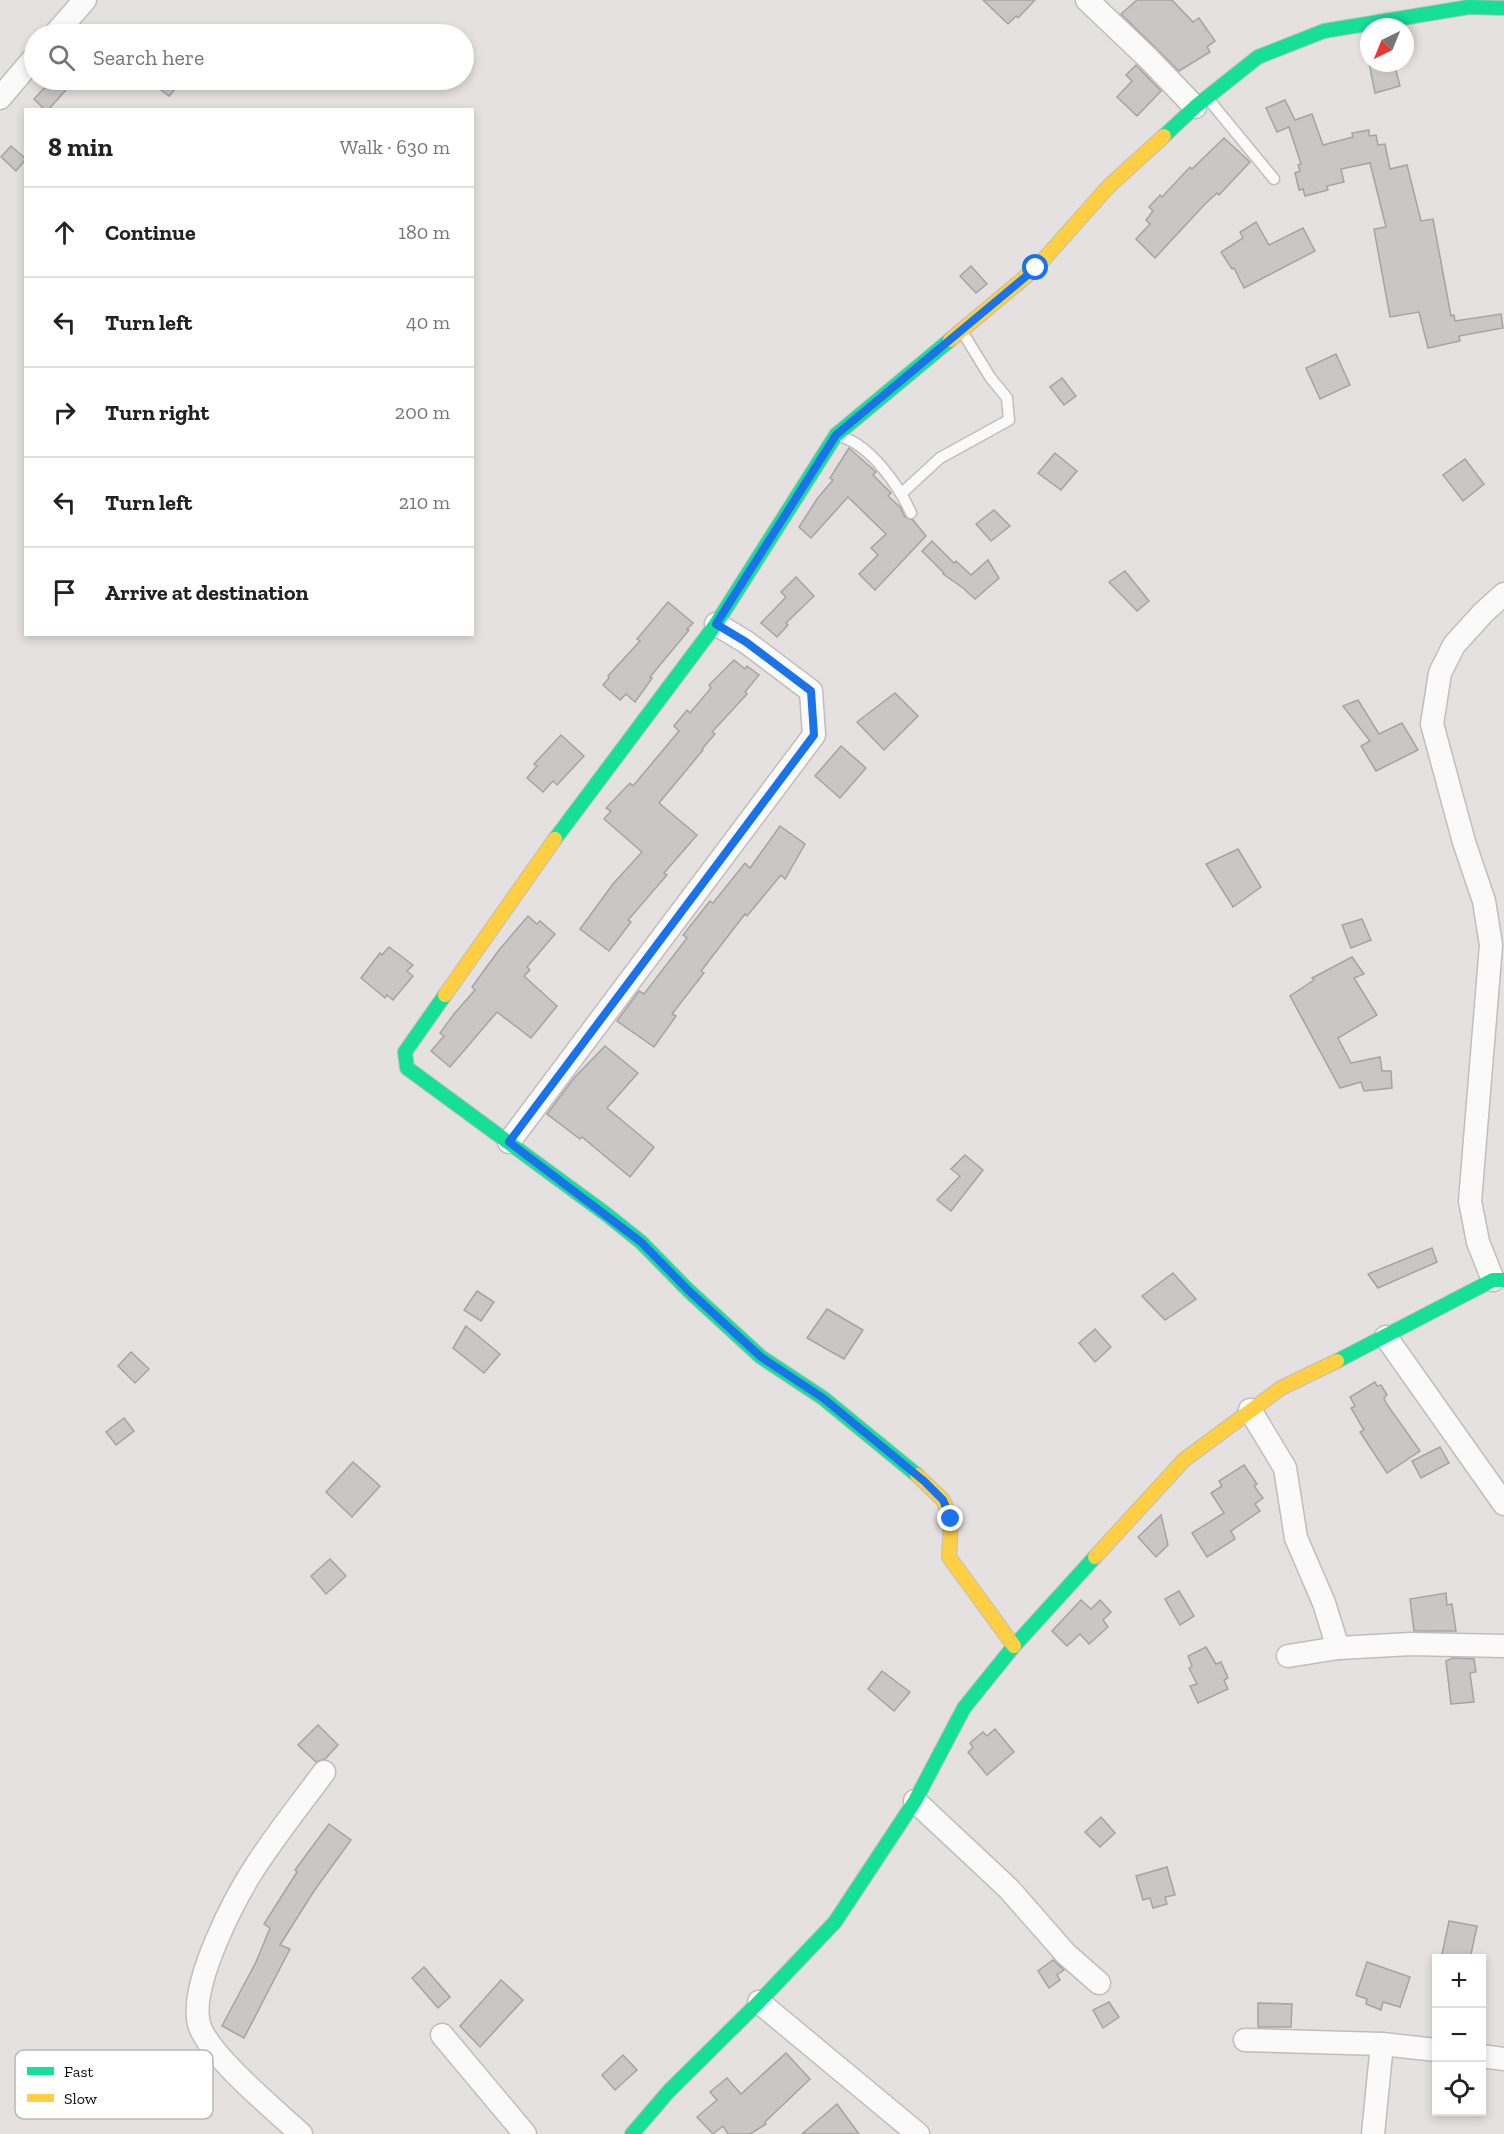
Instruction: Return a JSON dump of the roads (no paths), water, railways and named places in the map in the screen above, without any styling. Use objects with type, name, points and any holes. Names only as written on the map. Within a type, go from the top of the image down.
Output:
[{"type":"street","points":[[64,24],[85,0]]},
{"type":"street","points":[[1087,0],[1148,58],[1201,102]]},
{"type":"street","points":[[1014,1646],[949,1557],[951,1519],[943,1500],[924,1481],[823,1398],[761,1357],[688,1290],[641,1242],[407,1068],[405,1052],[554,840],[716,624],[836,435],[1036,268],[1109,186],[1201,102],[1258,57],[1324,31],[1469,7],[1504,8]]},
{"type":"street","points":[[3,87],[24,67]]},
{"type":"street","points":[[632,2134],[669,2091],[759,2002],[835,1922],[915,1801],[964,1708],[1014,1646],[1184,1460],[1281,1388],[1499,1280],[1478,1242],[1470,1201],[1491,945],[1484,901],[1464,842],[1432,723],[1440,673],[1454,645],[1504,594]]},
{"type":"street","points":[[509,1142],[814,735],[811,691],[746,642],[716,624]]},
{"type":"street","points":[[1386,1337],[1504,1504]]},
{"type":"street","points":[[1250,1410],[1285,1468],[1296,1538],[1324,1603],[1338,1648]]},
{"type":"street","points":[[1288,1656],[1338,1648],[1411,1644],[1504,1646]]},
{"type":"street","points":[[301,2134],[227,2065],[207,2040],[199,2024],[198,2000],[205,1967],[256,1865],[324,1772]]},
{"type":"street","points":[[915,1801],[1009,1889],[1066,1954],[1099,1983]]},
{"type":"street","points":[[759,2002],[918,2134]]},
{"type":"street","points":[[442,2035],[525,2134]]},
{"type":"street","points":[[1245,2040],[1382,2044],[1432,2049]]},
{"type":"street","points":[[1373,2134],[1382,2044]]},
{"type":"street","points":[[1486,2057],[1504,2059]]},
{"type":"lane","points":[[1201,102],[1274,179]]},
{"type":"lane","points":[[902,493],[940,458],[1009,420],[1007,398],[990,377],[961,330]]},
{"type":"lane","points":[[836,435],[852,440],[870,456],[902,493],[911,513]]}]
